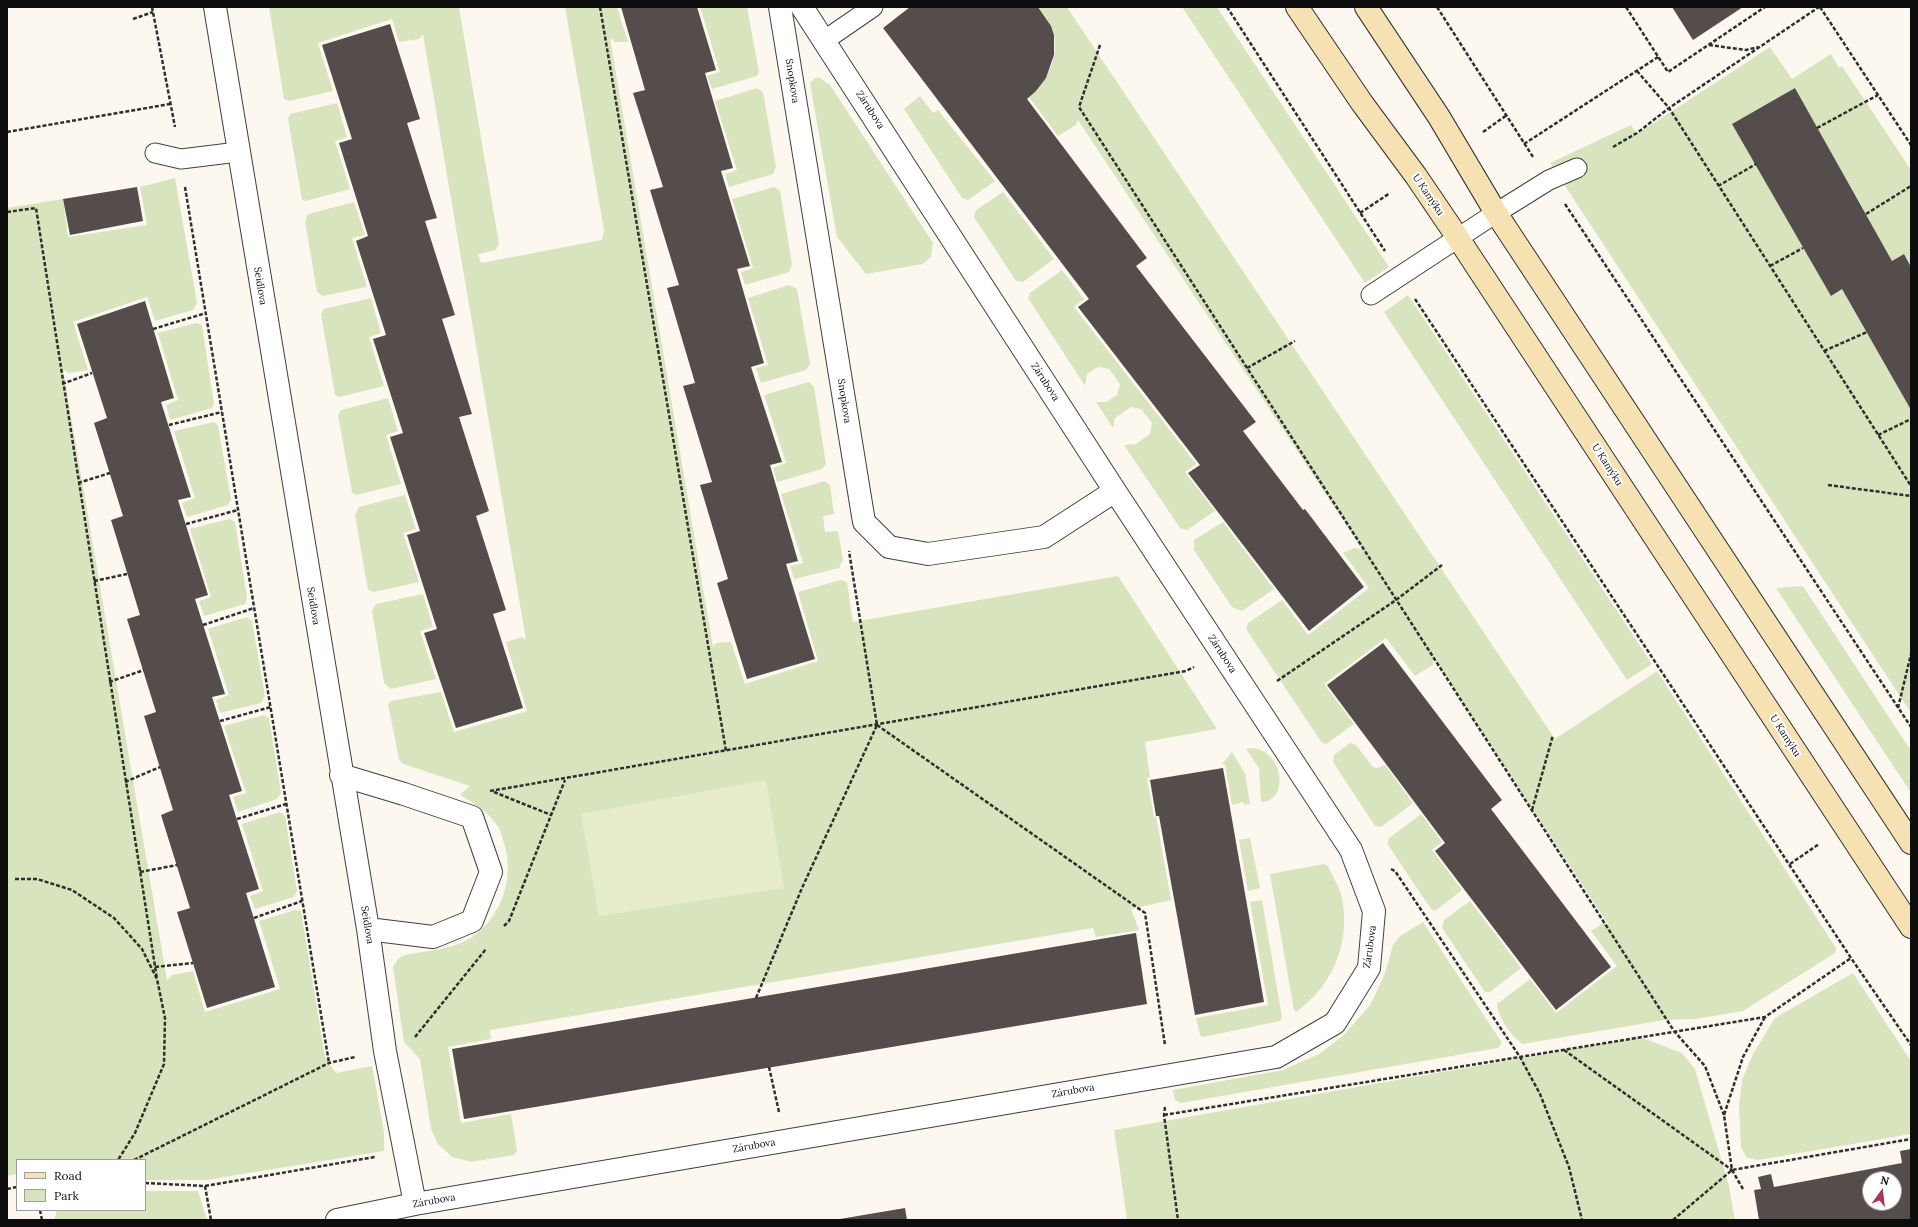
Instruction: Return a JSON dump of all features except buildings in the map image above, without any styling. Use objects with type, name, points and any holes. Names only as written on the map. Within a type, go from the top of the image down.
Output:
[{"type":"street","name":"Seidlova","points":[[215,7],[341,775],[368,929],[385,1051],[415,1204]]},
{"type":"street","name":"Snopkova","points":[[780,7],[864,522]]},
{"type":"street","name":"Zárubova","points":[[337,1220],[415,1204],[1276,1057],[1335,1023],[1369,968],[1374,911],[1350,850],[1115,491],[825,40],[802,7]]},
{"type":"street","name":"U Kamýku","points":[[1297,7],[1362,103],[1416,176],[1458,238],[1911,926]]},
{"type":"street","points":[[1366,7],[1439,117],[1496,213],[1911,843]]},
{"type":"street","points":[[864,522],[889,547],[928,554],[1044,537],[1115,491]]},
{"type":"street","points":[[341,775],[472,817],[491,872],[472,921],[433,937],[368,929]]},
{"type":"lane","points":[[825,40],[873,7]]},
{"type":"lane","points":[[155,153],[181,159],[238,152]]},
{"type":"lane","points":[[1371,295],[1549,180],[1577,168]]},
{"type":"path","points":[[152,7],[181,159],[329,1063]]},
{"type":"path","points":[[600,7],[726,751]]},
{"type":"path","points":[[1226,7],[1400,275],[1851,958],[1911,1045]]},
{"type":"path","points":[[1437,7],[1524,144],[1911,727]]},
{"type":"path","points":[[1626,7],[1668,72],[1765,7]]},
{"type":"path","points":[[1613,147],[1636,133],[1669,108],[1819,7],[1911,145]]},
{"type":"path","points":[[133,19],[153,12]]},
{"type":"path","points":[[1709,44],[1746,50],[1760,46]]},
{"type":"path","points":[[1100,45],[1079,107],[1674,1031],[1705,1066],[1724,1115],[1732,1170],[1743,1189]]},
{"type":"path","points":[[1524,144],[1658,57]]},
{"type":"path","points":[[1637,71],[1669,108],[1911,486]]},
{"type":"path","points":[[1817,128],[1878,95]]},
{"type":"path","points":[[7,132],[170,104]]},
{"type":"path","points":[[1477,136],[1507,115]]},
{"type":"path","points":[[1718,186],[1756,164]]},
{"type":"path","points":[[1866,214],[1911,186]]},
{"type":"path","points":[[1360,213],[1396,189]]},
{"type":"path","points":[[7,212],[36,208],[62,384],[156,979],[165,1018],[164,1064],[135,1133],[119,1159]]},
{"type":"path","points":[[1770,266],[1804,248]]},
{"type":"path","points":[[153,329],[206,313]]},
{"type":"path","points":[[1824,351],[1867,332]]},
{"type":"path","points":[[1247,368],[1294,341]]},
{"type":"path","points":[[62,384],[92,373]]},
{"type":"path","points":[[169,425],[222,412]]},
{"type":"path","points":[[1878,435],[1911,419]]},
{"type":"path","points":[[78,483],[110,473]]},
{"type":"path","points":[[1828,485],[1911,496]]},
{"type":"path","points":[[186,524],[238,510]]},
{"type":"path","points":[[756,998],[802,888],[877,725],[849,551],[864,522]]},
{"type":"path","points":[[1251,699],[1396,600],[1442,566]]},
{"type":"path","points":[[94,581],[127,574]]},
{"type":"path","points":[[203,625],[254,608]]},
{"type":"path","points":[[494,792],[1186,671],[1221,653]]},
{"type":"path","points":[[1898,708],[1911,654]]},
{"type":"path","points":[[110,682],[144,670]]},
{"type":"path","points":[[220,721],[271,707]]},
{"type":"path","points":[[877,725],[1145,913],[1170,1074],[1164,1115],[1178,1220]]},
{"type":"path","points":[[1532,810],[1553,735]]},
{"type":"path","points":[[125,782],[160,767]]},
{"type":"path","points":[[487,790],[551,816]]},
{"type":"path","points":[[237,819],[286,804]]},
{"type":"path","points":[[1350,850],[1395,871],[1520,1057],[1540,1094],[1569,1167],[1582,1220]]},
{"type":"path","points":[[140,872],[176,865]]},
{"type":"path","points":[[16,879],[37,879],[72,890],[114,918],[142,950],[156,979]]},
{"type":"path","points":[[254,918],[302,901]]},
{"type":"path","points":[[1164,1115],[1765,1017],[1851,958]]},
{"type":"path","points":[[155,967],[193,962]]},
{"type":"path","points":[[1724,1115],[1743,1057],[1765,1017]]},
{"type":"path","points":[[1564,1050],[1732,1170]]},
{"type":"path","points":[[769,1067],[785,1141]]},
{"type":"path","points":[[1673,1220],[1732,1170],[1911,1139]]},
{"type":"path","points":[[146,1183],[205,1186],[405,1152]]},
{"type":"path","points":[[205,1186],[211,1220]]},
{"type":"green space","points":[[269,7],[459,7],[499,244],[496,250],[478,254],[481,263],[602,240],[604,230],[565,7],[617,7],[628,42],[615,42],[610,38],[713,647],[716,643],[731,642],[745,684],[818,661],[798,592],[841,580],[847,582],[853,622],[1118,576],[1217,729],[1145,742],[1150,777],[1147,778],[1154,817],[1156,816],[1171,900],[1131,909],[1139,930],[1096,937],[1093,928],[490,1030],[491,1039],[448,1047],[461,1123],[511,1114],[517,1151],[514,1155],[471,1162],[452,1157],[438,1144],[431,1129],[420,1059],[404,1042],[393,967],[402,956],[447,948],[464,942],[482,929],[491,919],[503,895],[507,882],[507,856],[499,828],[482,809],[460,795],[470,786],[403,764],[399,759],[388,704],[391,701],[441,692],[454,732],[527,711],[506,642],[522,637],[526,640],[423,34],[419,39],[399,42],[392,19],[318,43],[333,91],[289,101],[284,99]]},
{"type":"green space","points":[[700,7],[747,7],[759,72],[757,76],[712,89],[707,76],[720,72]]},
{"type":"green space","points":[[1067,7],[1555,739],[1657,671],[1836,948],[1835,953],[1743,1011],[1695,1019],[1664,1020],[1523,1044],[1510,1032],[1500,1015],[1497,1004],[1530,979],[1556,1013],[1617,966],[1591,931],[1603,923],[1608,924],[1434,658],[1433,665],[1415,676],[1386,638],[1324,684],[1354,724],[1326,744],[1322,743],[1246,629],[1248,623],[1282,600],[1308,635],[1369,588],[1343,553],[1354,548],[1362,549],[1078,120],[1076,125],[1058,136],[1029,97],[1042,83],[1052,65],[1054,55],[1054,36],[1050,24],[1039,8]]},
{"type":"green space","points":[[1182,7],[1217,7],[1389,267],[1365,283]]},
{"type":"green space","points":[[1770,47],[1792,79],[1831,54],[1839,68],[1842,66],[1911,170],[1911,267],[1904,254],[1892,261],[1795,88],[1733,124],[1831,295],[1842,289],[1911,410],[1911,713],[1550,163],[1631,125],[1637,134]]},
{"type":"green space","points":[[815,78],[820,78],[830,85],[933,243],[931,257],[923,264],[866,274],[837,237],[810,83]]},
{"type":"green space","points":[[757,88],[763,92],[776,167],[773,174],[729,187],[725,174],[737,170],[715,101]]},
{"type":"green space","points":[[920,96],[933,113],[938,110],[995,181],[968,200],[962,198],[904,109]]},
{"type":"green space","points":[[337,103],[347,137],[335,141],[350,189],[306,201],[302,200],[288,119],[290,114]]},
{"type":"green space","points":[[175,178],[197,303],[193,310],[155,321],[147,297],[73,322],[88,370],[69,373],[63,369],[167,980],[172,975],[193,971],[205,1012],[280,989],[259,921],[295,910],[301,911],[325,1057],[336,1073],[372,1066],[384,1132],[384,1151],[206,1180],[146,1180],[146,1159],[16,1159],[16,1174],[7,1176],[7,208],[63,199],[68,237],[147,225],[140,187]]},
{"type":"green space","points":[[774,187],[780,190],[792,265],[789,272],[745,285],[741,272],[753,268],[732,199]]},
{"type":"green space","points":[[1003,192],[1054,259],[1023,282],[1016,281],[974,217],[976,210]]},
{"type":"green space","points":[[354,202],[365,235],[352,238],[367,287],[323,296],[317,292],[305,221],[308,214]]},
{"type":"green space","points":[[1062,270],[1084,299],[1074,307],[1196,464],[1185,472],[1215,511],[1187,530],[1180,528],[1124,445],[1136,444],[1150,434],[1152,423],[1141,409],[1131,407],[1115,418],[1113,428],[1096,402],[1106,402],[1117,395],[1120,384],[1109,369],[1098,367],[1087,374],[1085,386],[1028,298],[1030,293]]},
{"type":"green space","points":[[789,285],[797,289],[810,364],[806,370],[761,383],[756,368],[768,365],[748,298]]},
{"type":"green space","points":[[1408,295],[1652,664],[1627,680],[1384,312]]},
{"type":"green space","points":[[371,298],[381,333],[369,337],[384,386],[339,397],[335,395],[321,314],[324,309]]},
{"type":"green space","points":[[196,323],[202,325],[214,404],[212,408],[170,420],[166,405],[178,400],[158,333]]},
{"type":"green space","points":[[809,382],[814,387],[826,464],[822,469],[777,482],[773,468],[786,463],[764,395]]},
{"type":"green space","points":[[388,398],[398,431],[386,435],[401,484],[356,495],[352,492],[338,415],[341,410]]},
{"type":"green space","points":[[214,422],[218,426],[231,499],[228,505],[187,517],[182,503],[195,498],[174,431]]},
{"type":"green space","points":[[825,481],[830,485],[834,514],[823,516],[825,532],[838,531],[843,560],[839,568],[794,579],[790,566],[803,563],[781,494]]},
{"type":"green space","points":[[405,495],[416,529],[403,533],[419,582],[374,592],[368,590],[355,515],[359,507]]},
{"type":"green space","points":[[229,519],[235,522],[247,597],[245,604],[204,616],[199,601],[211,597],[190,529]]},
{"type":"green space","points":[[1223,522],[1274,589],[1242,611],[1232,607],[1194,550],[1194,540]]},
{"type":"green space","points":[[1803,586],[1911,751],[1911,793],[1776,588]]},
{"type":"green space","points":[[423,594],[433,627],[420,631],[436,679],[391,689],[384,683],[372,611],[376,604]]},
{"type":"green space","points":[[247,617],[252,621],[265,696],[261,703],[220,713],[216,700],[229,695],[208,629]]},
{"type":"green space","points":[[264,715],[269,718],[281,793],[277,799],[238,812],[233,797],[246,793],[224,726]]},
{"type":"green space","points":[[1350,743],[1356,745],[1373,767],[1377,768],[1385,765],[1413,803],[1381,827],[1375,826],[1333,762],[1334,755]]},
{"type":"green space","points":[[1252,748],[1263,751],[1271,757],[1277,766],[1279,785],[1276,794],[1270,800],[1261,802],[1259,768],[1246,749]]},
{"type":"green space","points":[[1232,752],[1245,774],[1250,804],[1244,805],[1243,802],[1232,805],[1225,764],[1222,764]]},
{"type":"green space","points":[[766,780],[784,888],[599,916],[581,814]]},
{"type":"green space","points":[[280,812],[285,816],[297,891],[294,897],[255,909],[250,896],[263,891],[242,824]]},
{"type":"green space","points":[[1421,814],[1442,842],[1432,850],[1462,890],[1435,911],[1431,909],[1388,845],[1388,839]]},
{"type":"green space","points":[[1250,838],[1260,888],[1248,891],[1239,840]]},
{"type":"green space","points":[[1324,864],[1328,866],[1341,894],[1344,911],[1342,944],[1330,975],[1321,989],[1296,1012],[1294,1010],[1270,874]]},
{"type":"green space","points":[[1262,900],[1282,1017],[1280,1021],[1203,1037],[1200,1035],[1196,1018],[1268,1005],[1250,902]]},
{"type":"green space","points":[[1470,901],[1521,968],[1490,992],[1485,992],[1442,928],[1444,920]]},
{"type":"green space","points":[[1423,922],[1502,1043],[1498,1048],[1181,1103],[1175,1100],[1173,1090],[1283,1070],[1319,1054],[1344,1035],[1370,1005],[1384,976],[1393,945],[1400,936]]},
{"type":"green space","points":[[1853,973],[1911,1061],[1911,1134],[1758,1160],[1747,1158],[1741,1148],[1739,1106],[1742,1080],[1753,1054],[1775,1018]]},
{"type":"green space","points":[[1640,1037],[1682,1053],[1695,1069],[1729,1186],[1735,1220],[1127,1220],[1114,1130]]},
{"type":"green space","points":[[146,1191],[198,1191],[207,1220],[54,1220],[57,1211],[146,1211]]}]
